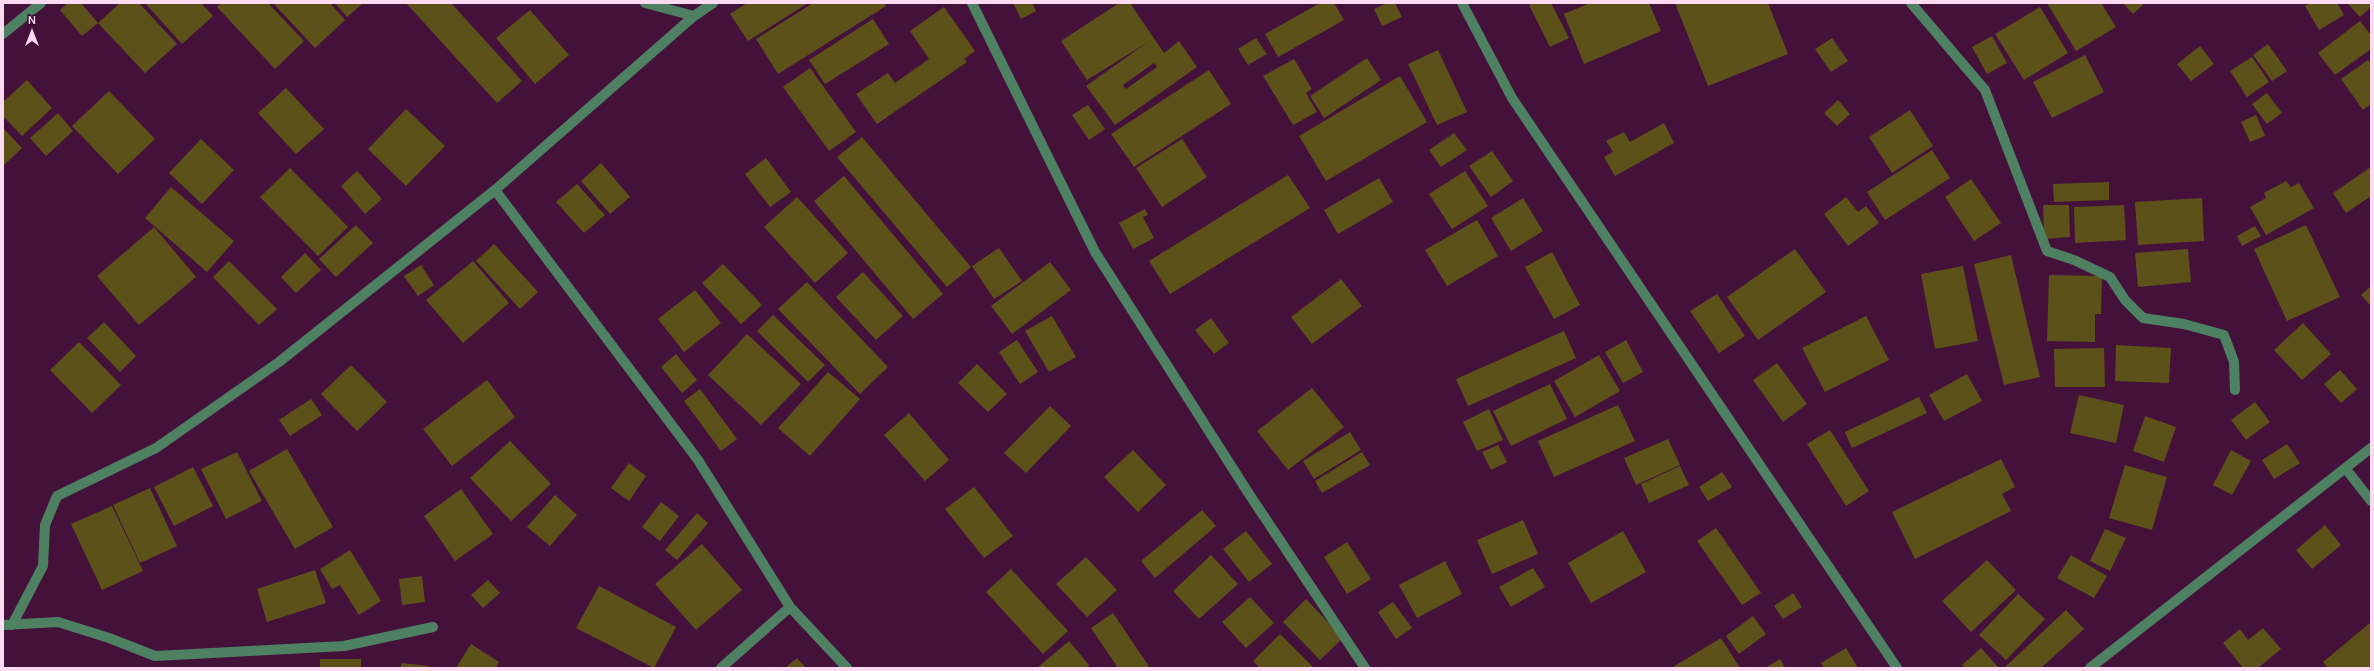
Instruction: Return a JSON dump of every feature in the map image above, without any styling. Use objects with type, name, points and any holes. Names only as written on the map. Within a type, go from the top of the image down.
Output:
[{"type":"street","points":[[3,34],[41,3]]},
{"type":"street","points":[[645,3],[694,16]]},
{"type":"street","points":[[8,625],[43,566],[45,525],[57,496],[156,448],[279,362],[495,190],[694,16],[713,3]]},
{"type":"street","points":[[972,3],[1095,252],[1250,494],[1365,668]]},
{"type":"street","points":[[1462,3],[1512,98],[1897,668]]},
{"type":"street","points":[[1911,3],[1985,90],[2047,251],[2074,260],[2110,277],[2125,300],[2143,318],[2184,324],[2224,335],[2234,362],[2235,390]]},
{"type":"street","points":[[495,190],[698,460],[790,607],[847,668]]},
{"type":"street","points":[[2090,668],[2371,448]]},
{"type":"street","points":[[2346,469],[2371,502]]},
{"type":"street","points":[[721,668],[790,607]]},
{"type":"street","points":[[8,625],[58,622],[109,638],[155,656],[344,646],[433,627]]},
{"type":"building","points":[[68,3],[81,3],[98,23],[82,36],[60,10]]},
{"type":"building","points":[[120,3],[139,3],[177,44],[145,73],[98,23]]},
{"type":"building","points":[[145,3],[201,3],[213,16],[182,44]]},
{"type":"building","points":[[221,3],[268,3],[304,41],[275,69],[217,7]]},
{"type":"building","points":[[273,3],[330,3],[345,20],[315,48]]},
{"type":"building","points":[[335,3],[363,3],[347,17]]},
{"type":"building","points":[[406,3],[451,3],[522,81],[497,103]]},
{"type":"building","points":[[747,3],[808,3],[748,41],[730,14]]},
{"type":"building","points":[[813,3],[884,3],[886,6],[778,74],[756,39]]},
{"type":"building","points":[[1013,3],[1032,3],[1036,11],[1021,19]]},
{"type":"building","points":[[1119,3],[1130,3],[1164,53],[1179,41],[1197,67],[1115,125],[1086,86],[1148,42],[1087,80],[1061,41]],"holes":[[[1154,63],[1157,67],[1126,89],[1123,85]]]},
{"type":"building","points":[[1320,3],[1334,3],[1344,20],[1278,57],[1265,34]]},
{"type":"building","points":[[1388,3],[1395,3],[1402,17],[1382,26],[1374,9]]},
{"type":"building","points":[[1533,3],[1551,3],[1569,38],[1550,47],[1529,5]]},
{"type":"building","points":[[1590,3],[1649,3],[1661,31],[1584,64],[1564,14]]},
{"type":"building","points":[[1675,3],[1768,3],[1788,54],[1708,86]]},
{"type":"building","points":[[2047,3],[2101,3],[2116,27],[2076,51]]},
{"type":"building","points":[[2123,3],[2145,3],[2133,14]]},
{"type":"building","points":[[2310,3],[2337,3],[2344,15],[2319,30],[2305,6]]},
{"type":"building","points":[[2347,3],[2371,3],[2371,7],[2360,17]]},
{"type":"building","points":[[944,7],[975,51],[964,59],[967,62],[877,124],[856,94],[888,73],[895,83],[929,59],[910,31]]},
{"type":"building","points":[[2040,7],[2068,53],[2024,80],[1995,34]]},
{"type":"building","points":[[530,10],[569,55],[535,84],[496,38]]},
{"type":"building","points":[[873,19],[889,44],[825,84],[809,60]]},
{"type":"building","points":[[2360,21],[2371,35],[2371,49],[2335,75],[2318,53]]},
{"type":"building","points":[[1992,36],[2007,63],[1987,74],[1972,47]]},
{"type":"building","points":[[1256,38],[1267,54],[1248,65],[1238,49]]},
{"type":"building","points":[[1832,38],[1848,61],[1831,72],[1815,49]]},
{"type":"building","points":[[2268,44],[2287,71],[2272,81],[2253,55]]},
{"type":"building","points":[[2200,46],[2214,64],[2191,81],[2177,64]]},
{"type":"building","points":[[1438,50],[1467,112],[1437,125],[1408,64]]},
{"type":"building","points":[[2085,55],[2104,92],[2052,118],[2033,82]]},
{"type":"building","points":[[2252,57],[2269,82],[2247,97],[2230,71]]},
{"type":"building","points":[[1367,58],[1381,80],[1324,118],[1310,96]]},
{"type":"building","points":[[1294,59],[1312,89],[1306,93],[1317,112],[1293,125],[1263,76]]},
{"type":"building","points":[[2368,60],[2371,64],[2371,104],[2363,110],[2341,79]]},
{"type":"building","points":[[810,68],[856,132],[829,151],[783,87]]},
{"type":"building","points":[[1209,70],[1231,104],[1134,167],[1111,134]]},
{"type":"building","points":[[1400,76],[1427,122],[1326,181],[1299,136]]},
{"type":"building","points":[[27,80],[52,108],[22,136],[3,116],[3,102]]},
{"type":"building","points":[[286,88],[324,129],[296,154],[258,113]]},
{"type":"building","points":[[109,91],[155,139],[118,174],[72,126]]},
{"type":"building","points":[[2267,93],[2282,113],[2267,124],[2252,104]]},
{"type":"building","points":[[1838,100],[1850,114],[1837,126],[1824,113]]},
{"type":"building","points":[[1088,105],[1105,129],[1089,140],[1072,115]]},
{"type":"building","points":[[406,109],[445,146],[406,186],[368,149]]},
{"type":"building","points":[[1910,110],[1933,146],[1892,173],[1869,137]]},
{"type":"building","points":[[58,113],[73,131],[46,156],[30,138]]},
{"type":"building","points":[[2256,115],[2265,136],[2250,142],[2241,122]]},
{"type":"building","points":[[1664,123],[1674,143],[1615,176],[1604,157],[1613,152],[1606,141],[1624,132],[1630,142]]},
{"type":"building","points":[[3,128],[22,148],[3,166]]},
{"type":"building","points":[[1454,133],[1467,150],[1441,167],[1429,150]]},
{"type":"building","points":[[862,137],[971,267],[947,287],[837,157]]},
{"type":"building","points":[[201,139],[234,170],[202,204],[169,173]]},
{"type":"building","points":[[1182,139],[1207,177],[1162,207],[1136,168]]},
{"type":"building","points":[[1932,150],[1950,178],[1885,220],[1867,192]]},
{"type":"building","points":[[1492,151],[1513,181],[1491,197],[1469,166]]},
{"type":"building","points":[[766,158],[791,192],[770,207],[745,174]]},
{"type":"building","points":[[601,163],[630,197],[610,214],[581,181]]},
{"type":"building","points":[[2371,167],[2371,196],[2346,213],[2333,193]]},
{"type":"building","points":[[290,168],[348,227],[318,256],[260,197]]},
{"type":"building","points":[[357,171],[382,199],[365,214],[341,186]]},
{"type":"building","points":[[1465,171],[1488,206],[1452,229],[1429,194]]},
{"type":"building","points":[[1288,175],[1310,208],[1170,294],[1149,261]]},
{"type":"building","points":[[844,176],[943,294],[913,319],[814,201]]},
{"type":"building","points":[[1379,178],[1393,202],[1338,234],[1324,210]]},
{"type":"building","points":[[1971,179],[2001,223],[1974,241],[1945,197]]},
{"type":"building","points":[[2286,181],[2291,187],[2299,183],[2314,208],[2266,235],[2250,207],[2266,198],[2264,193]]},
{"type":"building","points":[[2109,182],[2109,200],[2054,202],[2053,184]]},
{"type":"building","points":[[577,184],[605,215],[584,233],[556,202]]},
{"type":"building","points":[[171,187],[234,241],[207,272],[145,218]]},
{"type":"building","points":[[797,197],[848,253],[815,283],[764,227]]},
{"type":"building","points":[[1846,197],[1858,212],[1866,206],[1879,223],[1848,246],[1824,214]]},
{"type":"building","points":[[1523,198],[1543,231],[1511,251],[1491,218]]},
{"type":"building","points":[[2202,198],[2204,241],[2138,245],[2135,202]]},
{"type":"building","points":[[2043,205],[2069,205],[2070,237],[2044,239]]},
{"type":"building","points":[[2124,205],[2126,240],[2075,243],[2074,207]]},
{"type":"building","points":[[1145,209],[1148,215],[1143,217],[1154,238],[1133,249],[1119,223]]},
{"type":"building","points":[[1477,220],[1498,256],[1447,286],[1425,250]]},
{"type":"building","points":[[356,225],[373,243],[336,277],[319,259]]},
{"type":"building","points":[[2306,225],[2340,297],[2287,321],[2254,249]]},
{"type":"building","points":[[2255,226],[2261,236],[2242,246],[2237,236]]},
{"type":"building","points":[[154,227],[196,277],[139,325],[97,276]]},
{"type":"building","points":[[494,244],[538,292],[520,309],[476,261]]},
{"type":"building","points":[[999,248],[1022,281],[994,299],[972,266]]},
{"type":"building","points":[[1795,249],[1826,292],[1758,340],[1727,297]]},
{"type":"building","points":[[2188,249],[2191,282],[2138,287],[2135,253]]},
{"type":"building","points":[[1552,252],[1580,305],[1554,319],[1525,267]]},
{"type":"building","points":[[305,253],[321,270],[296,293],[281,277]]},
{"type":"building","points":[[2011,255],[2040,377],[2004,385],[1974,264]]},
{"type":"building","points":[[229,261],[277,309],[259,325],[213,277]]},
{"type":"building","points":[[473,261],[509,303],[463,343],[426,300]]},
{"type":"building","points":[[1050,262],[1071,290],[1012,334],[991,306]]},
{"type":"building","points":[[723,264],[762,305],[741,324],[702,283]]},
{"type":"building","points":[[421,265],[434,285],[418,296],[404,276]]},
{"type":"building","points":[[1963,266],[1978,341],[1935,349],[1921,274]]},
{"type":"building","points":[[863,272],[903,316],[876,340],[836,297]]},
{"type":"building","points":[[2049,275],[2102,276],[2101,314],[2095,314],[2095,342],[2047,341]]},
{"type":"building","points":[[1341,279],[1362,306],[1312,344],[1291,317]]},
{"type":"building","points":[[807,282],[888,367],[860,394],[778,309]]},
{"type":"building","points":[[2371,286],[2371,306],[2361,295]]},
{"type":"building","points":[[695,290],[721,323],[684,352],[658,319]]},
{"type":"building","points":[[1717,294],[1745,336],[1719,353],[1690,311]]},
{"type":"building","points":[[773,315],[825,365],[808,382],[757,331]]},
{"type":"building","points":[[1052,316],[1076,357],[1049,372],[1025,331]]},
{"type":"building","points":[[1866,316],[1889,360],[1825,392],[1802,348]]},
{"type":"building","points":[[1211,318],[1229,343],[1214,354],[1195,330]]},
{"type":"building","points":[[104,322],[136,356],[120,372],[87,338]]},
{"type":"building","points":[[2303,323],[2331,354],[2302,380],[2274,350]]},
{"type":"building","points":[[1564,331],[1576,358],[1468,406],[1456,379]]},
{"type":"building","points":[[747,334],[801,384],[761,425],[708,375]]},
{"type":"building","points":[[1017,340],[1038,372],[1020,384],[999,352]]},
{"type":"building","points":[[1626,340],[1643,372],[1623,383],[1605,352]]},
{"type":"building","points":[[79,342],[121,385],[92,413],[50,370]]},
{"type":"building","points":[[2116,345],[2171,348],[2169,383],[2115,381]]},
{"type":"building","points":[[2104,348],[2105,387],[2055,387],[2054,349]]},
{"type":"building","points":[[676,354],[697,380],[682,393],[661,367]]},
{"type":"building","points":[[1599,355],[1620,391],[1575,417],[1554,381]]},
{"type":"building","points":[[1777,363],[1807,404],[1783,422],[1753,380]]},
{"type":"building","points":[[977,364],[1007,394],[988,412],[958,383]]},
{"type":"building","points":[[351,365],[387,402],[357,431],[321,394]]},
{"type":"building","points":[[2340,370],[2357,389],[2341,403],[2324,384]]},
{"type":"building","points":[[828,372],[860,399],[810,456],[778,428]]},
{"type":"building","points":[[1967,374],[1982,401],[1944,421],[1929,395]]},
{"type":"building","points":[[487,380],[515,417],[452,466],[423,429]]},
{"type":"building","points":[[1550,384],[1567,419],[1511,446],[1493,411]]},
{"type":"building","points":[[1312,388],[1344,427],[1288,470],[1257,431]]},
{"type":"building","points":[[700,389],[737,439],[721,451],[684,401]]},
{"type":"building","points":[[2079,395],[2124,405],[2116,443],[2070,433]]},
{"type":"building","points":[[1919,397],[1927,413],[1852,448],[1845,432]]},
{"type":"building","points":[[311,399],[322,415],[290,436],[279,420]]},
{"type":"building","points":[[2255,402],[2270,422],[2246,440],[2231,420]]},
{"type":"building","points":[[1618,405],[1635,441],[1554,477],[1538,441]]},
{"type":"building","points":[[1050,406],[1071,426],[1026,473],[1004,453]]},
{"type":"building","points":[[1489,409],[1503,440],[1477,451],[1463,422]]},
{"type":"building","points":[[909,413],[949,460],[925,481],[884,435]]},
{"type":"building","points":[[2145,416],[2176,427],[2164,462],[2133,451]]},
{"type":"building","points":[[1830,430],[1869,491],[1846,506],[1807,444]]},
{"type":"building","points":[[1350,432],[1361,450],[1314,479],[1303,461]]},
{"type":"building","points":[[1668,439],[1680,465],[1636,485],[1624,458]]},
{"type":"building","points":[[510,441],[551,484],[511,521],[470,478]]},
{"type":"building","points":[[2287,444],[2300,463],[2274,479],[2262,460]]},
{"type":"building","points":[[1498,445],[1507,462],[1491,470],[1482,452]]},
{"type":"building","points":[[287,449],[333,527],[295,549],[249,471]]},
{"type":"building","points":[[1133,450],[1166,485],[1138,512],[1104,477]]},
{"type":"building","points":[[2231,450],[2251,461],[2232,495],[2213,485]]},
{"type":"building","points":[[237,452],[262,501],[226,519],[201,469]]},
{"type":"building","points":[[1362,452],[1370,465],[1322,493],[1315,481]]},
{"type":"building","points":[[2001,459],[2015,487],[2002,494],[2011,511],[1915,559],[1892,512]]},
{"type":"building","points":[[629,463],[646,476],[629,501],[611,488]]},
{"type":"building","points":[[2125,465],[2167,477],[2152,530],[2109,518]]},
{"type":"building","points":[[1680,466],[1689,485],[1649,503],[1641,484]]},
{"type":"building","points":[[193,467],[213,506],[174,526],[154,487]]},
{"type":"building","points":[[1722,472],[1732,487],[1708,501],[1699,487]]},
{"type":"building","points":[[974,487],[1013,536],[984,558],[945,509]]},
{"type":"building","points":[[150,488],[177,546],[140,563],[113,505]]},
{"type":"building","points":[[461,489],[493,534],[455,561],[424,516]]},
{"type":"building","points":[[555,495],[577,515],[550,546],[527,527]]},
{"type":"building","points":[[661,502],[679,516],[660,541],[642,527]]},
{"type":"building","points":[[112,506],[143,571],[102,590],[71,524]]},
{"type":"building","points":[[1202,510],[1216,526],[1155,578],[1141,561]]},
{"type":"building","points":[[697,513],[708,523],[677,560],[665,550]]},
{"type":"building","points":[[1523,520],[1538,554],[1492,574],[1477,540]]},
{"type":"building","points":[[2325,525],[2341,545],[2312,569],[2296,550]]},
{"type":"building","points":[[1716,528],[1761,593],[1742,605],[1697,541]]},
{"type":"building","points":[[2105,529],[2126,538],[2110,571],[2090,561]]},
{"type":"building","points":[[1246,531],[1272,564],[1249,582],[1223,549]]},
{"type":"building","points":[[1623,531],[1646,572],[1591,603],[1568,563]]},
{"type":"building","points":[[1347,542],[1371,579],[1347,594],[1324,557]]},
{"type":"building","points":[[702,544],[742,590],[696,630],[655,584]]},
{"type":"building","points":[[350,550],[381,601],[359,615],[340,585],[332,589],[320,569]]},
{"type":"building","points":[[1211,555],[1238,584],[1199,619],[1173,591]]},
{"type":"building","points":[[2071,555],[2107,576],[2094,598],[2057,578]]},
{"type":"building","points":[[1086,557],[1117,590],[1087,617],[1056,584]]},
{"type":"building","points":[[1987,560],[2016,590],[1971,632],[1942,601]]},
{"type":"building","points":[[1445,561],[1462,594],[1417,618],[1399,585]]},
{"type":"building","points":[[1533,568],[1545,587],[1511,607],[1499,587]]},
{"type":"building","points":[[1011,569],[1068,631],[1043,654],[986,592]]},
{"type":"building","points":[[315,570],[326,603],[267,622],[257,589]]},
{"type":"building","points":[[422,576],[425,602],[402,605],[399,579]]},
{"type":"building","points":[[488,580],[500,593],[483,608],[471,595]]},
{"type":"building","points":[[599,586],[676,627],[654,668],[576,628]]},
{"type":"building","points":[[1793,593],[1802,607],[1783,619],[1774,606]]},
{"type":"building","points":[[2018,594],[2045,619],[2006,660],[1979,635]]},
{"type":"building","points":[[1250,597],[1274,623],[1246,648],[1222,622]]},
{"type":"building","points":[[1306,599],[1343,638],[1320,660],[1283,622]]},
{"type":"building","points":[[1393,602],[1412,628],[1396,639],[1378,612]]},
{"type":"building","points":[[2066,610],[2084,629],[2041,668],[2004,668]]},
{"type":"building","points":[[1113,613],[1150,668],[1118,668],[1091,628]]},
{"type":"building","points":[[1753,616],[1766,634],[1739,654],[1726,636]]},
{"type":"building","points":[[2371,622],[2371,668],[2328,668],[2323,662]]},
{"type":"building","points":[[2263,628],[2281,649],[2258,668],[2243,668],[2223,643],[2240,629],[2248,640]]},
{"type":"building","points":[[1280,634],[1314,668],[1260,668],[1253,661]]},
{"type":"building","points":[[1721,638],[1740,668],[1671,668]]},
{"type":"building","points":[[1069,641],[1089,665],[1086,668],[1037,668]]},
{"type":"building","points":[[471,644],[499,662],[496,668],[456,668]]},
{"type":"building","points":[[1846,648],[1858,668],[1824,668],[1821,663]]},
{"type":"building","points":[[1981,648],[1999,668],[1965,668],[1962,665]]},
{"type":"building","points":[[797,658],[806,668],[785,668]]},
{"type":"building","points":[[320,659],[361,659],[361,668],[320,668]]},
{"type":"building","points":[[1780,659],[1785,668],[1765,668]]},
{"type":"building","points":[[401,663],[429,666],[428,668],[401,668]]}]
